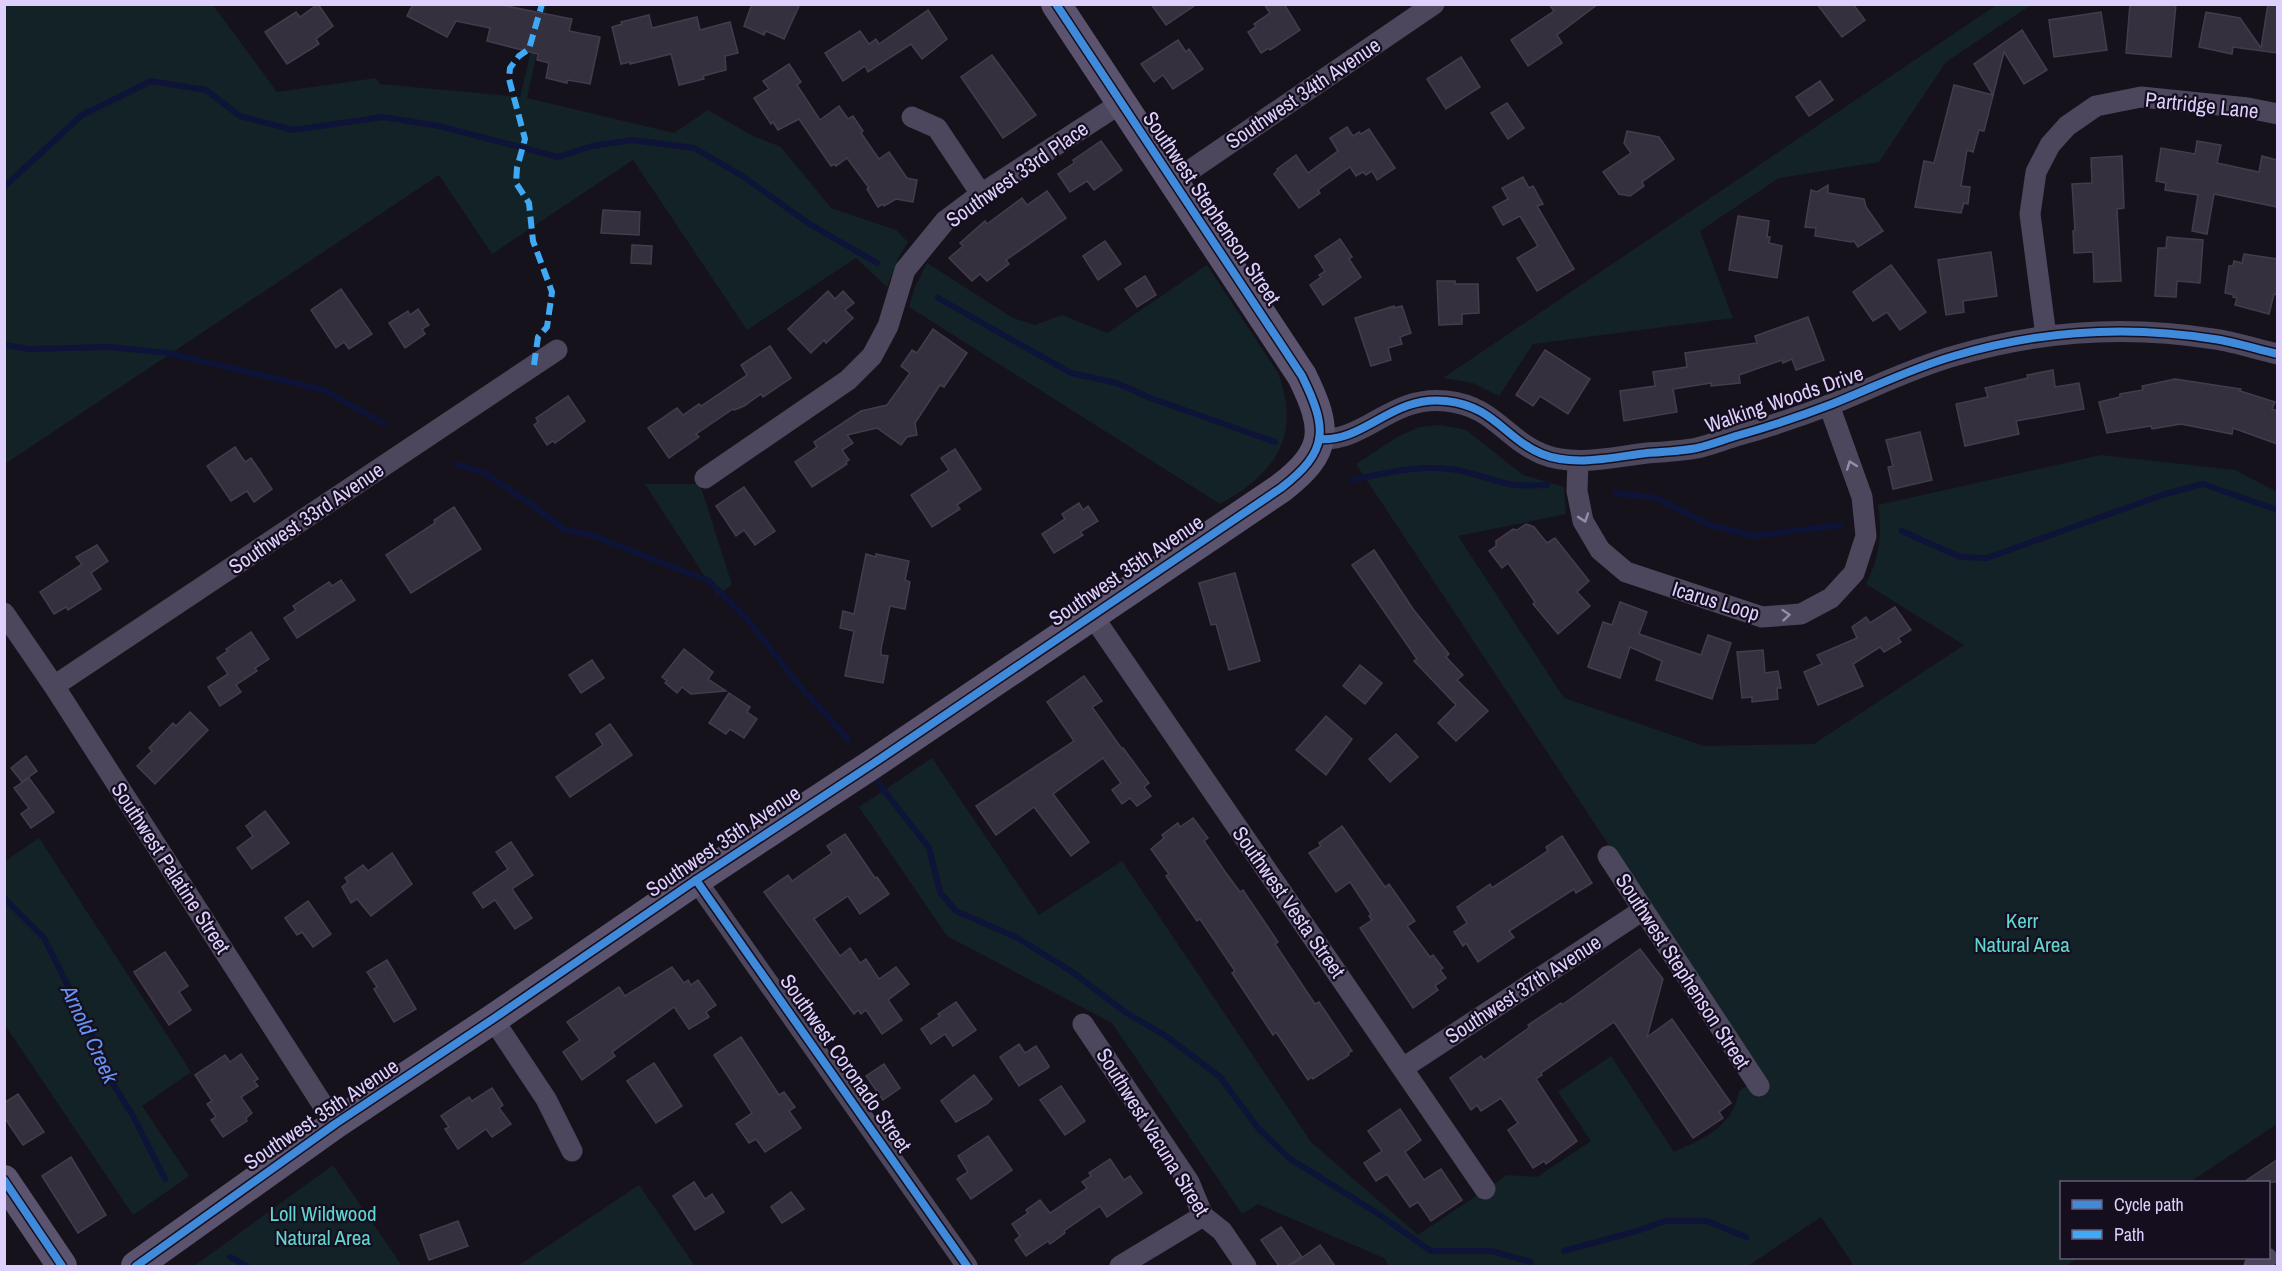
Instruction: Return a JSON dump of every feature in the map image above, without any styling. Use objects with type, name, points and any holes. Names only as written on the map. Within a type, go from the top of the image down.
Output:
[{"type":"street","name":"Southwest Stephenson Street","points":[[1056,4],[1302,375],[1317,413],[1319,439]]},
{"type":"street","name":"Southwest 34th Avenue","points":[[1173,182],[1434,4]]},
{"type":"street","name":"Partridge Lane","points":[[2046,336],[2030,214],[2036,172],[2050,145],[2067,126],[2096,106],[2141,97],[2248,108],[2277,114]]},
{"type":"street","name":"Southwest 33rd Place","points":[[705,478],[848,380],[872,356],[888,326],[905,270],[945,221],[981,194],[1121,103]]},
{"type":"street","points":[[912,117],[937,128],[981,194]]},
{"type":"street","name":"Walking Woods Drive","points":[[1319,439],[1333,440],[1346,437],[1405,405],[1425,401],[1446,401],[1469,405],[1486,414],[1518,439],[1543,454],[1578,461],[1697,448],[1829,405],[1954,356],[2046,336],[2086,332],[2148,331],[2214,339],[2277,354]]},
{"type":"street","name":"Southwest 33rd Avenue","points":[[54,686],[557,350]]},
{"type":"street","name":"Icarus Loop","points":[[1578,461],[1577,491],[1583,521],[1600,550],[1626,572],[1762,617],[1801,614],[1831,598],[1854,573],[1866,536],[1862,497],[1829,405]]},
{"type":"street","name":"Southwest 35th Avenue","points":[[136,1266],[335,1124],[1281,489],[1310,463],[1317,450],[1319,439]]},
{"type":"street","name":"Southwest Palatine Street","points":[[4,613],[54,686],[335,1124]]},
{"type":"street","name":"Southwest Vesta Street","points":[[1092,615],[1485,1189]]},
{"type":"street","name":"Southwest Stephenson Street","points":[[1608,856],[1759,1086]]},
{"type":"street","name":"Southwest Coronado Street","points":[[696,880],[967,1266]]},
{"type":"street","name":"Southwest 37th Avenue","points":[[1402,1068],[1642,910]]},
{"type":"street","points":[[494,1019],[546,1099],[572,1151]]},
{"type":"street","name":"Southwest Vacuna Street","points":[[1083,1024],[1189,1182],[1203,1216],[1222,1231],[1246,1266]]},
{"type":"street","points":[[4,1180],[62,1266]]},
{"type":"street","points":[[1120,1266],[1203,1216]]},
{"type":"green space","points":[[1998,4],[2031,5],[1946,62],[1879,162],[1779,178],[1700,231],[1733,318],[1533,344],[1499,396],[1473,383],[1443,378]]},
{"type":"green space","points":[[5,5],[213,5],[277,92],[376,78],[380,84],[520,97],[542,5],[547,5],[527,98],[674,133],[708,110],[753,136],[781,147],[831,208],[896,230],[908,242],[899,257],[887,287],[856,258],[747,330],[633,160],[492,254],[439,175],[5,464]]},
{"type":"green space","points":[[927,263],[1013,318],[1035,325],[1062,315],[1107,333],[1207,265],[1278,373],[1285,395],[1287,416],[1285,434],[1279,451],[1256,480],[1220,504],[909,307],[914,289]]},
{"type":"green space","name":"Kerr Natural Area","points":[[1441,425],[1466,430],[1523,475],[1564,487],[1566,514],[1458,536],[1564,698],[1704,746],[1814,744],[1964,645],[1866,584],[1879,546],[1878,505],[2101,455],[2235,470],[2277,492],[2277,1124],[2192,1181],[2060,1181],[2060,1259],[2077,1259],[2065,1266],[1854,1266],[1821,1217],[1748,1266],[1389,1266],[1384,1258],[1258,1204],[1242,1214],[1112,1023],[947,936],[859,807],[932,758],[1039,915],[1122,861],[1311,1142],[1418,1235],[1507,1175],[1537,1177],[1591,1141],[1558,1092],[1611,1056],[1674,1152],[1716,1130],[1731,1113],[1739,1091],[1762,1076],[1356,464],[1399,436],[1419,427]]},
{"type":"green space","points":[[645,484],[700,484],[732,585],[717,595]]},
{"type":"green space","points":[[39,838],[191,1072],[142,1106],[189,1176],[133,1215],[5,1025],[5,861]]},
{"type":"green space","name":"Loll Wildwood Natural Area","points":[[333,1165],[402,1266],[194,1266]]},
{"type":"green space","points":[[639,1185],[695,1266],[518,1266]]},
{"type":"building","points":[[318,4],[333,26],[316,39],[319,44],[287,64],[265,32],[296,12],[300,17]]},
{"type":"building","points":[[413,4],[496,4],[572,19],[569,31],[600,37],[590,84],[568,80],[567,83],[546,78],[549,63],[537,60],[538,54],[487,41],[490,28],[456,21],[447,37],[407,16]]},
{"type":"building","points":[[752,4],[800,4],[784,39],[766,31],[764,35],[744,26]]},
{"type":"building","points":[[1151,4],[1197,4],[1166,25]]},
{"type":"building","points":[[1264,4],[1284,4],[1300,30],[1270,50],[1269,48],[1261,53],[1248,32],[1256,27],[1254,24],[1270,13]]},
{"type":"building","points":[[1549,4],[1598,4],[1557,35],[1562,43],[1528,66],[1511,40],[1554,11]]},
{"type":"building","points":[[1817,4],[1853,4],[1865,20],[1842,37]]},
{"type":"building","points":[[2130,4],[2176,4],[2171,57],[2126,53]]},
{"type":"building","points":[[2268,4],[2277,4],[2277,53],[2233,47],[2232,54],[2199,47],[2206,12],[2240,18],[2261,48]]},
{"type":"building","points":[[928,10],[947,39],[922,59],[911,44],[868,72],[865,66],[843,81],[825,53],[860,31],[869,44],[876,39],[879,44]]},
{"type":"building","points":[[2101,12],[2107,50],[2054,57],[2049,20]]},
{"type":"building","points":[[649,15],[652,28],[697,17],[700,30],[730,22],[738,53],[725,56],[726,70],[703,76],[704,79],[679,85],[671,54],[621,64],[612,27],[622,24],[621,22]]},
{"type":"building","points":[[2022,30],[2047,70],[2024,84],[2004,52],[1984,131],[1979,130],[1973,152],[1967,150],[1961,186],[1970,187],[1968,204],[1964,203],[1961,213],[1915,207],[1924,161],[1934,163],[1954,85],[1993,95],[1974,64]]},
{"type":"building","points":[[1178,40],[1186,52],[1189,49],[1203,69],[1173,89],[1163,75],[1154,82],[1141,64]]},
{"type":"building","points":[[992,55],[1036,115],[1003,138],[961,77]]},
{"type":"building","points":[[1461,57],[1480,87],[1446,109],[1427,79]]},
{"type":"building","points":[[789,64],[801,82],[797,85],[820,120],[839,106],[848,119],[853,116],[863,131],[861,133],[879,159],[889,152],[907,178],[917,180],[913,202],[896,199],[878,207],[867,189],[869,188],[847,158],[836,166],[835,164],[831,166],[799,119],[778,130],[773,122],[771,124],[754,98],[769,89],[763,81]]},
{"type":"building","points":[[1820,81],[1833,100],[1809,116],[1796,97]]},
{"type":"building","points":[[1507,103],[1524,128],[1508,139],[1491,113]]},
{"type":"building","points":[[1347,127],[1353,136],[1369,129],[1395,168],[1377,180],[1372,171],[1366,175],[1363,172],[1356,176],[1350,167],[1318,190],[1320,193],[1299,208],[1274,174],[1277,169],[1296,155],[1308,173],[1338,151],[1330,138]]},
{"type":"building","points":[[1627,131],[1659,137],[1674,159],[1642,182],[1644,186],[1630,196],[1619,194],[1603,172],[1631,153],[1624,143]]},
{"type":"building","points":[[1101,141],[1122,170],[1094,190],[1087,181],[1070,192],[1058,174],[1074,163],[1073,160]]},
{"type":"building","points":[[2197,141],[2221,145],[2217,163],[2259,172],[2262,156],[2277,160],[2277,207],[2214,194],[2207,234],[2192,231],[2198,195],[2165,190],[2166,183],[2156,181],[2161,148],[2195,154]]},
{"type":"building","points":[[2122,156],[2124,208],[2117,209],[2121,281],[2094,282],[2093,252],[2074,253],[2072,184],[2092,183],[2091,158]]},
{"type":"building","points":[[1523,177],[1529,188],[1533,186],[1543,204],[1537,206],[1574,269],[1537,291],[1517,258],[1538,246],[1520,216],[1503,225],[1493,207],[1508,199],[1502,188]]},
{"type":"building","points":[[1828,185],[1828,193],[1864,199],[1866,207],[1883,231],[1858,247],[1854,241],[1815,236],[1816,228],[1805,227],[1811,190],[1817,192]]},
{"type":"building","points":[[1047,191],[1066,218],[1006,260],[1009,264],[987,281],[980,274],[972,281],[949,258],[963,246],[960,243],[985,221],[987,224],[1022,198],[1027,205]]},
{"type":"building","points":[[603,210],[640,212],[639,235],[601,233]]},
{"type":"building","points":[[1738,216],[1769,221],[1767,237],[1770,237],[1769,243],[1782,246],[1777,278],[1729,270]]},
{"type":"building","points":[[2167,237],[2203,240],[2200,283],[2177,281],[2176,297],[2155,296],[2158,248],[2166,248]]},
{"type":"building","points":[[1340,239],[1361,277],[1323,305],[1310,285],[1325,271],[1315,256]]},
{"type":"building","points":[[1105,241],[1121,264],[1098,280],[1083,256]]},
{"type":"building","points":[[632,245],[652,246],[651,264],[631,263]]},
{"type":"building","points":[[1991,252],[1997,296],[1963,301],[1964,312],[1946,315],[1938,260]]},
{"type":"building","points":[[2244,254],[2277,259],[2277,295],[2274,294],[2269,314],[2235,305],[2237,298],[2225,293],[2229,266],[2233,266],[2234,261],[2242,263]]},
{"type":"building","points":[[1891,265],[1926,312],[1900,330],[1887,312],[1873,321],[1853,292]]},
{"type":"building","points":[[1145,276],[1156,295],[1137,307],[1125,289]]},
{"type":"building","points":[[1437,281],[1478,284],[1479,313],[1462,314],[1462,324],[1439,325]]},
{"type":"building","points":[[341,289],[372,334],[349,349],[344,342],[336,348],[311,310]]},
{"type":"building","points":[[828,291],[835,299],[843,291],[854,303],[845,310],[853,318],[826,343],[824,340],[811,353],[788,329]]},
{"type":"building","points":[[1394,306],[1394,308],[1402,306],[1411,333],[1400,337],[1402,344],[1388,348],[1391,360],[1371,366],[1355,318]]},
{"type":"building","points":[[418,309],[429,325],[422,329],[425,334],[405,348],[389,323],[408,311],[410,315]]},
{"type":"building","points":[[1808,317],[1824,360],[1796,370],[1792,359],[1783,363],[1782,360],[1739,375],[1740,383],[1711,386],[1711,383],[1673,389],[1677,412],[1624,421],[1620,391],[1655,386],[1653,372],[1687,367],[1685,353],[1757,343],[1755,336]]},
{"type":"building","points":[[933,329],[967,353],[944,387],[940,385],[915,423],[917,435],[907,437],[901,445],[877,428],[847,435],[853,443],[842,450],[849,460],[847,464],[812,487],[795,462],[817,447],[814,442],[861,411],[887,405],[910,373],[901,366],[912,350],[917,353]]},
{"type":"building","points":[[770,346],[791,378],[763,397],[761,394],[744,406],[733,409],[696,434],[699,437],[669,458],[648,428],[677,408],[683,415],[699,404],[701,406],[747,375],[741,365]]},
{"type":"building","points":[[1545,350],[1590,379],[1568,414],[1540,396],[1533,406],[1516,395]]},
{"type":"building","points":[[2053,370],[2055,387],[2079,383],[2084,409],[2016,421],[2019,434],[1965,446],[1956,404],[1988,397],[1985,388],[2028,378],[2027,375]]},
{"type":"building","points":[[2175,379],[2241,389],[2240,391],[2275,402],[2272,409],[2277,411],[2277,444],[2233,428],[2232,434],[2181,424],[2107,433],[2099,402],[2120,397],[2120,394],[2143,390],[2142,386]]},
{"type":"building","points":[[568,396],[585,421],[555,443],[553,441],[547,445],[534,425],[538,422],[536,418]]},
{"type":"building","points":[[1920,432],[1932,480],[1893,489],[1888,467],[1893,466],[1886,440]]},
{"type":"building","points":[[235,447],[245,462],[251,458],[272,489],[254,502],[247,491],[231,501],[207,466]]},
{"type":"building","points":[[955,449],[981,489],[957,505],[960,509],[932,527],[911,495],[949,470],[941,458]]},
{"type":"building","points":[[744,487],[775,531],[755,545],[744,530],[736,536],[716,506]]},
{"type":"building","points":[[1079,503],[1083,510],[1088,506],[1098,521],[1080,532],[1083,535],[1054,553],[1042,534],[1065,519],[1062,514]]},
{"type":"building","points":[[454,507],[481,549],[411,593],[386,555],[435,523],[434,520]]},
{"type":"building","points":[[1526,524],[1534,527],[1547,543],[1555,538],[1589,581],[1577,592],[1590,606],[1558,634],[1533,604],[1535,602],[1508,563],[1502,568],[1489,551],[1496,546],[1496,541],[1513,529],[1517,530]]},
{"type":"building","points":[[97,545],[108,561],[91,573],[101,589],[68,610],[66,607],[54,614],[40,592],[82,564],[76,557]]},
{"type":"building","points":[[1374,550],[1413,609],[1449,654],[1446,657],[1463,675],[1457,680],[1488,711],[1456,741],[1438,723],[1456,705],[1414,661],[1417,659],[1352,565]]},
{"type":"building","points":[[866,554],[909,561],[905,580],[910,582],[905,609],[890,606],[881,649],[881,655],[888,656],[883,683],[845,676],[854,631],[840,628],[843,611],[854,614]]},
{"type":"building","points":[[1235,573],[1260,661],[1229,670],[1216,624],[1211,625],[1199,583]]},
{"type":"building","points":[[341,580],[355,600],[297,638],[284,618],[296,610],[293,606],[329,582],[332,586]]},
{"type":"building","points":[[1620,602],[1647,612],[1639,634],[1701,655],[1708,635],[1731,643],[1712,699],[1656,680],[1662,661],[1630,647],[1620,678],[1588,667],[1603,622],[1612,625]]},
{"type":"building","points":[[1895,607],[1911,630],[1898,638],[1901,642],[1884,652],[1880,647],[1853,664],[1863,686],[1818,705],[1804,672],[1822,664],[1817,655],[1857,638],[1852,627],[1866,617],[1870,623]]},
{"type":"building","points":[[251,632],[269,659],[255,668],[257,671],[236,685],[241,692],[220,706],[208,687],[228,674],[217,658]]},
{"type":"building","points":[[684,649],[713,672],[708,679],[726,691],[691,694],[682,687],[677,693],[665,683],[667,681],[662,677]]},
{"type":"building","points":[[1763,650],[1765,673],[1778,671],[1781,688],[1777,688],[1778,699],[1752,702],[1752,697],[1742,698],[1737,652]]},
{"type":"building","points":[[592,660],[604,678],[581,693],[569,675]]},
{"type":"building","points":[[1360,665],[1382,683],[1365,704],[1343,686]]},
{"type":"building","points":[[1084,676],[1102,701],[1092,707],[1149,783],[1144,787],[1151,796],[1137,806],[1130,798],[1122,804],[1112,790],[1121,783],[1103,758],[1053,794],[1089,842],[1071,856],[1034,807],[996,835],[976,806],[1074,741],[1047,702]]},
{"type":"building","points":[[729,693],[750,707],[747,712],[757,719],[744,738],[730,729],[726,734],[709,723]]},
{"type":"building","points":[[190,712],[208,730],[155,784],[137,766],[152,751],[149,748],[173,723],[176,726]]},
{"type":"building","points":[[1326,716],[1352,739],[1326,775],[1296,750]]},
{"type":"building","points":[[610,724],[632,755],[570,797],[556,777],[603,745],[596,734]]},
{"type":"building","points":[[1396,734],[1418,757],[1390,782],[1369,759]]},
{"type":"building","points":[[26,756],[37,771],[22,782],[11,768]]},
{"type":"building","points":[[29,778],[54,812],[31,828],[21,814],[29,808],[14,788]]},
{"type":"building","points":[[265,811],[289,843],[252,869],[237,848],[253,836],[246,826]]},
{"type":"building","points":[[1193,818],[1208,838],[1204,841],[1240,892],[1243,890],[1278,942],[1275,944],[1315,1004],[1319,1002],[1352,1051],[1313,1079],[1312,1077],[1308,1080],[1276,1032],[1273,1035],[1232,973],[1235,971],[1200,919],[1197,921],[1166,876],[1169,874],[1151,849],[1164,838],[1162,835],[1178,823],[1180,827]]},
{"type":"building","points":[[1342,826],[1385,887],[1389,884],[1415,921],[1407,926],[1430,957],[1433,955],[1443,968],[1440,970],[1446,978],[1435,986],[1438,990],[1413,1008],[1360,928],[1372,920],[1369,916],[1371,914],[1350,882],[1336,892],[1309,853],[1321,846],[1319,843]]},
{"type":"building","points":[[845,834],[875,878],[877,877],[889,894],[860,914],[848,896],[814,919],[840,956],[850,948],[860,963],[866,959],[879,979],[896,967],[909,984],[888,1000],[902,1020],[882,1034],[866,1010],[861,1014],[858,1010],[854,1014],[764,892],[788,875],[792,881],[832,853],[827,846]]},
{"type":"building","points":[[1562,836],[1592,883],[1576,893],[1574,889],[1509,931],[1514,937],[1478,962],[1466,943],[1463,946],[1454,932],[1467,923],[1457,907],[1490,884],[1492,888],[1548,851],[1546,847]]},
{"type":"building","points":[[511,842],[533,875],[512,889],[532,918],[515,929],[495,900],[483,908],[473,893],[508,869],[496,852]]},
{"type":"building","points":[[392,853],[412,884],[371,916],[357,899],[351,903],[342,887],[348,882],[345,878],[363,865],[368,871]]},
{"type":"building","points":[[308,901],[331,934],[313,947],[302,932],[297,935],[285,918]]},
{"type":"building","points":[[1640,949],[1663,979],[1647,1037],[1672,1019],[1731,1103],[1719,1112],[1723,1118],[1693,1138],[1614,1022],[1541,1073],[1542,1075],[1536,1079],[1577,1141],[1546,1164],[1544,1161],[1533,1168],[1508,1130],[1518,1123],[1501,1098],[1481,1111],[1477,1105],[1471,1110],[1450,1078],[1481,1056],[1484,1060],[1530,1027],[1528,1025],[1561,1003],[1562,1005]]},
{"type":"building","points":[[165,952],[188,986],[179,992],[191,1010],[169,1025],[134,972]]},
{"type":"building","points":[[387,960],[416,1009],[394,1022],[374,989],[377,987],[367,972]]},
{"type":"building","points":[[672,967],[684,983],[688,980],[691,985],[698,980],[716,1005],[706,1012],[709,1017],[689,1029],[674,1007],[612,1052],[615,1056],[582,1080],[563,1052],[580,1040],[567,1022],[619,987],[625,996]]},
{"type":"building","points":[[956,1002],[976,1030],[953,1046],[945,1034],[931,1044],[921,1029]]},
{"type":"building","points":[[741,1037],[779,1095],[784,1092],[795,1107],[789,1111],[801,1128],[765,1152],[756,1139],[749,1143],[736,1124],[752,1113],[714,1055]]},
{"type":"building","points":[[1019,1044],[1025,1053],[1036,1046],[1049,1066],[1019,1086],[1000,1057]]},
{"type":"building","points":[[241,1054],[258,1079],[254,1081],[258,1086],[241,1097],[252,1113],[246,1118],[247,1121],[223,1137],[211,1120],[216,1117],[207,1104],[212,1101],[195,1075],[225,1055],[230,1062]]},
{"type":"building","points":[[654,1063],[682,1106],[656,1123],[627,1081]]},
{"type":"building","points":[[884,1064],[900,1088],[883,1100],[866,1076]]},
{"type":"building","points":[[974,1075],[992,1099],[956,1122],[941,1101]]},
{"type":"building","points":[[1061,1086],[1085,1121],[1065,1135],[1040,1100]]},
{"type":"building","points":[[492,1088],[503,1105],[499,1108],[511,1124],[492,1137],[486,1129],[458,1149],[445,1129],[449,1127],[441,1116],[469,1097],[472,1101]]},
{"type":"building","points":[[18,1094],[44,1132],[23,1145],[4,1117],[4,1103]]},
{"type":"building","points":[[1400,1109],[1421,1140],[1405,1152],[1424,1180],[1441,1169],[1462,1200],[1431,1221],[1418,1202],[1410,1207],[1387,1174],[1376,1181],[1364,1163],[1382,1151],[1368,1131]]},
{"type":"building","points":[[988,1136],[1012,1170],[971,1199],[957,1179],[968,1172],[958,1156]]},
{"type":"building","points":[[71,1157],[106,1215],[78,1233],[42,1176]]},
{"type":"building","points":[[1110,1159],[1124,1180],[1130,1176],[1142,1193],[1107,1217],[1100,1206],[1064,1231],[1065,1233],[1050,1244],[1048,1241],[1026,1256],[1015,1240],[1020,1236],[1012,1224],[1028,1213],[1026,1210],[1040,1200],[1050,1213],[1087,1188],[1082,1182],[1091,1176],[1089,1173]]},
{"type":"building","points":[[2277,1160],[2277,1182],[2246,1181]]},
{"type":"building","points":[[694,1182],[705,1199],[712,1194],[724,1212],[695,1230],[673,1196]]},
{"type":"building","points":[[791,1192],[804,1209],[782,1223],[771,1207]]},
{"type":"building","points":[[458,1221],[468,1246],[429,1260],[420,1235]]},
{"type":"building","points":[[1281,1227],[1302,1257],[1287,1266],[1279,1266],[1261,1240]]},
{"type":"building","points":[[1320,1245],[1335,1266],[1290,1266]]},
{"type":"waterway","points":[[4,187],[82,115],[151,81],[206,90],[240,116],[293,130],[383,117],[439,126],[558,157],[592,146],[632,140],[694,148],[744,177],[808,223],[877,263]]},
{"type":"waterway","points":[[938,298],[1071,373],[1117,383],[1153,399],[1275,442]]},
{"type":"waterway","points":[[4,345],[29,349],[110,347],[168,353],[324,390],[384,424]]},
{"type":"waterway","points":[[456,464],[485,473],[565,530],[591,535],[709,581],[748,620],[798,684],[848,739]]},
{"type":"waterway","points":[[1352,480],[1404,470],[1443,468],[1464,471],[1515,485],[1547,485]]},
{"type":"waterway","points":[[1902,531],[1960,557],[1987,558],[2165,494],[2203,484],[2278,510]]},
{"type":"waterway","points":[[1616,493],[1656,498],[1710,525],[1754,536],[1840,525]]},
{"type":"waterway","points":[[876,780],[929,848],[940,892],[956,911],[1016,937],[1071,971],[1125,1012],[1166,1036],[1220,1077],[1258,1128],[1289,1158],[1377,1213],[1431,1251],[1491,1251],[1531,1262]]},
{"type":"waterway","name":"Arnold Creek","points":[[4,898],[44,938],[90,1030],[107,1074],[133,1116],[165,1179]]},
{"type":"waterway","points":[[1564,1251],[1665,1221],[1707,1221],[1746,1237]]},
{"type":"waterway","name":"Arnold Creek","points":[[230,1257],[247,1266]]},
{"type":"marked path","points":[[534,365],[538,337],[547,327],[552,292],[533,241],[529,203],[516,183],[517,168],[525,139],[509,79],[510,68],[519,56],[529,49],[542,4]]},
{"type":"cycle path","points":[[136,1266],[335,1124],[1281,488],[1308,462],[1316,450],[1319,425],[1311,395],[1302,376],[1056,4]]},
{"type":"cycle path","points":[[1319,439],[1336,438],[1351,433],[1410,405],[1427,401],[1446,401],[1476,409],[1518,440],[1542,454],[1567,460],[1594,460],[1697,448],[1808,413],[1938,361],[1986,348],[2050,336],[2148,332],[2222,340],[2278,354]]},
{"type":"cycle path","points":[[696,880],[967,1266]]},
{"type":"cycle path","points":[[4,1180],[62,1266]]}]
